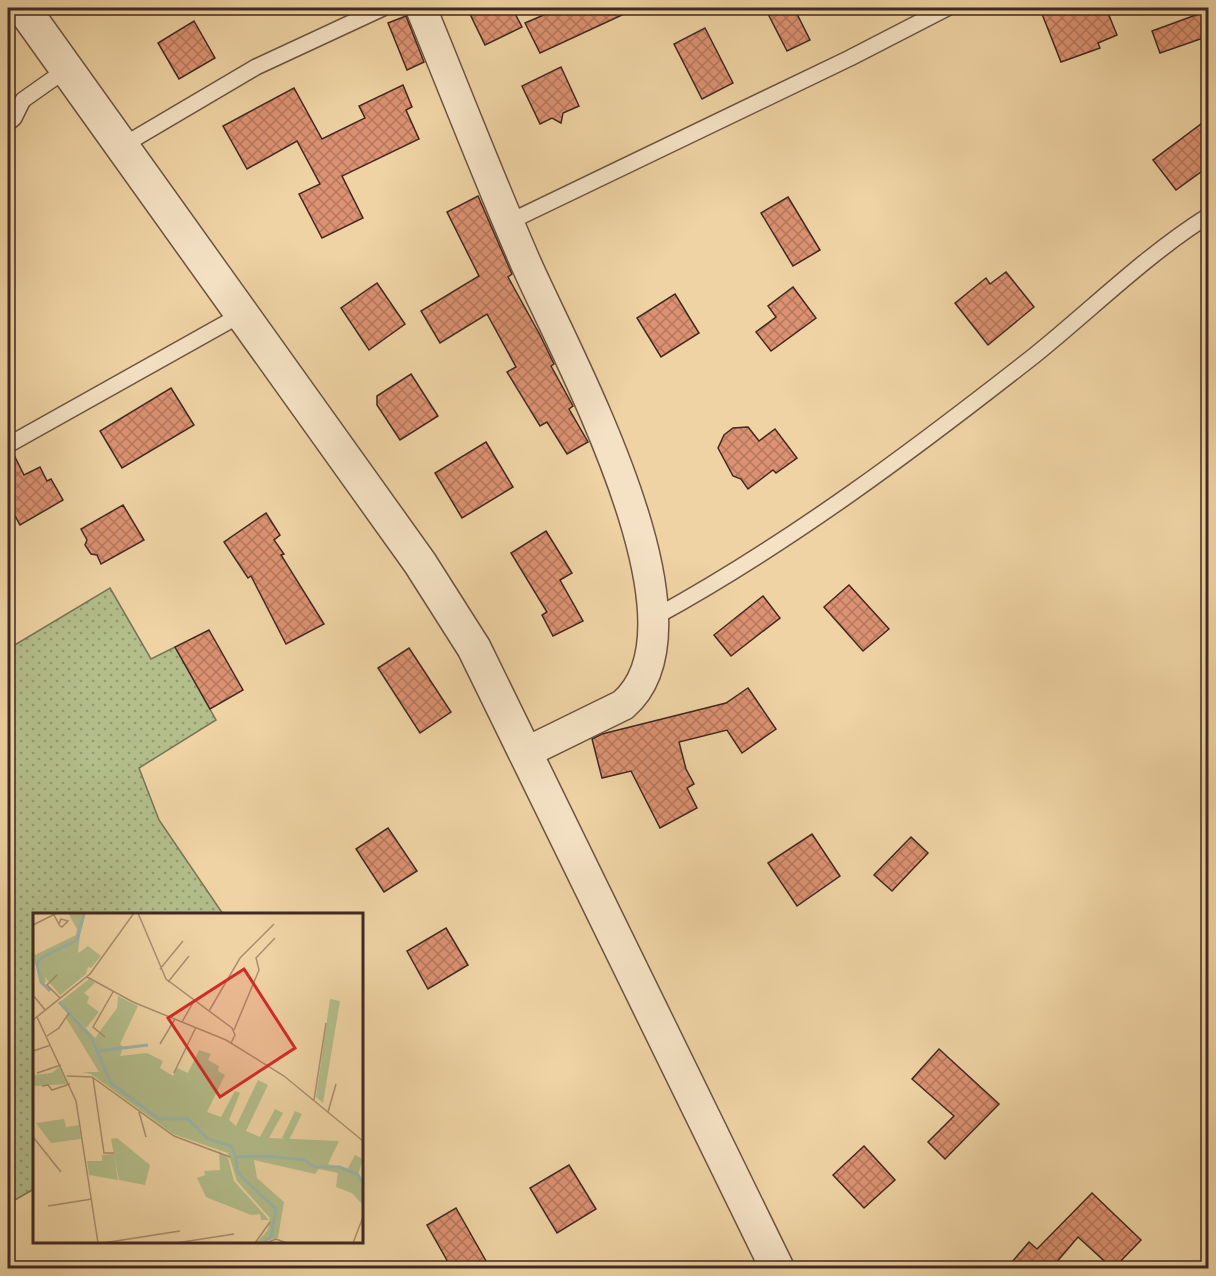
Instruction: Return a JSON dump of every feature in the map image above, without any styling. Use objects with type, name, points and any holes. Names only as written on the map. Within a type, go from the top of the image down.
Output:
[{"type":"street","points":[[23,8],[437,589],[485,666],[777,1269]]},
{"type":"street","points":[[421,8],[509,222],[616,463],[638,536],[655,617],[650,664],[646,677],[631,698],[623,705],[527,752]]},
{"type":"lane","points":[[122,146],[256,67],[383,8]]},
{"type":"lane","points":[[509,222],[850,58],[946,8]]},
{"type":"lane","points":[[8,123],[14,118],[23,100],[67,69]]},
{"type":"lane","points":[[655,617],[770,551],[943,427],[1166,246],[1209,216]]},
{"type":"lane","points":[[8,445],[242,314]]},
{"type":"green space","points":[[110,588],[151,659],[175,647],[216,720],[139,768],[159,820],[222,913],[33,913],[33,1190],[8,1204],[8,649]]},
{"type":"building","points":[[467,8],[512,8],[522,27],[485,45]]},
{"type":"building","points":[[560,8],[637,8],[540,53],[525,23]]},
{"type":"building","points":[[765,8],[794,8],[810,40],[787,51]]},
{"type":"building","points":[[1059,8],[1106,8],[1117,35],[1098,43],[1100,48],[1061,62],[1042,14]]},
{"type":"building","points":[[1204,12],[1209,25],[1209,36],[1160,53],[1152,31]]},
{"type":"building","points":[[406,16],[424,62],[407,70],[388,23]]},
{"type":"building","points":[[194,21],[215,58],[179,79],[158,43]]},
{"type":"building","points":[[705,28],[733,83],[702,99],[674,44]]},
{"type":"building","points":[[561,67],[579,106],[563,113],[561,123],[552,118],[540,124],[522,86]]},
{"type":"building","points":[[403,85],[412,107],[406,110],[419,139],[342,176],[363,218],[322,238],[299,194],[320,184],[297,141],[247,169],[223,126],[294,88],[322,139],[365,118],[359,106]]},
{"type":"building","points":[[1209,118],[1209,166],[1176,190],[1153,160]]},
{"type":"building","points":[[478,196],[512,274],[508,277],[540,335],[554,364],[551,366],[573,406],[569,409],[588,442],[567,454],[547,422],[540,426],[507,372],[516,367],[487,314],[440,343],[421,311],[479,276],[447,212]]},
{"type":"building","points":[[788,197],[820,250],[793,266],[761,213]]},
{"type":"building","points":[[1006,272],[1034,307],[988,345],[955,303],[986,278],[990,284]]},
{"type":"building","points":[[377,283],[405,324],[369,350],[341,308]]},
{"type":"building","points":[[793,287],[816,318],[771,351],[756,332],[776,317],[768,306]]},
{"type":"building","points":[[675,294],[699,333],[661,357],[637,318]]},
{"type":"building","points":[[411,374],[438,416],[400,440],[377,405],[377,396]]},
{"type":"building","points":[[171,388],[194,425],[122,468],[100,431]]},
{"type":"building","points":[[748,427],[759,441],[775,429],[797,458],[776,473],[773,470],[748,489],[741,479],[733,476],[718,448],[724,435],[733,428]]},
{"type":"building","points":[[486,442],[513,487],[462,518],[435,473]]},
{"type":"building","points":[[13,453],[24,475],[40,467],[47,481],[51,479],[63,500],[20,525],[8,503],[8,455]]},
{"type":"building","points":[[123,505],[144,540],[101,564],[97,555],[91,554],[85,545],[87,540],[81,529]]},
{"type":"building","points":[[266,513],[280,535],[274,540],[284,554],[281,555],[324,624],[286,644],[251,576],[248,578],[224,542]]},
{"type":"building","points":[[546,531],[572,573],[560,580],[583,621],[553,636],[542,615],[547,612],[511,553]]},
{"type":"building","points":[[849,585],[889,629],[863,651],[824,607]]},
{"type":"building","points":[[763,596],[780,618],[731,656],[714,635]]},
{"type":"building","points":[[209,630],[243,690],[210,709],[175,647]]},
{"type":"building","points":[[409,648],[451,712],[420,733],[378,668]]},
{"type":"building","points":[[748,688],[776,729],[742,753],[727,730],[679,742],[686,769],[694,784],[687,788],[697,808],[660,828],[631,771],[602,778],[592,739],[602,734],[726,703]]},
{"type":"building","points":[[388,828],[417,871],[384,892],[356,849]]},
{"type":"building","points":[[812,834],[840,876],[797,906],[768,863]]},
{"type":"building","points":[[911,837],[928,853],[892,891],[874,875]]},
{"type":"building","points":[[446,928],[468,965],[428,989],[407,951]]},
{"type":"building","points":[[939,1049],[999,1104],[945,1159],[928,1142],[954,1116],[912,1079]]},
{"type":"building","points":[[864,1146],[895,1180],[864,1208],[833,1175]]},
{"type":"building","points":[[569,1165],[596,1209],[557,1233],[530,1188]]},
{"type":"building","points":[[1092,1193],[1141,1240],[1113,1269],[1078,1237],[1055,1264],[1060,1269],[1006,1269],[1029,1242],[1037,1249]]},
{"type":"building","points":[[456,1208],[486,1261],[473,1269],[452,1269],[427,1225]]}]
